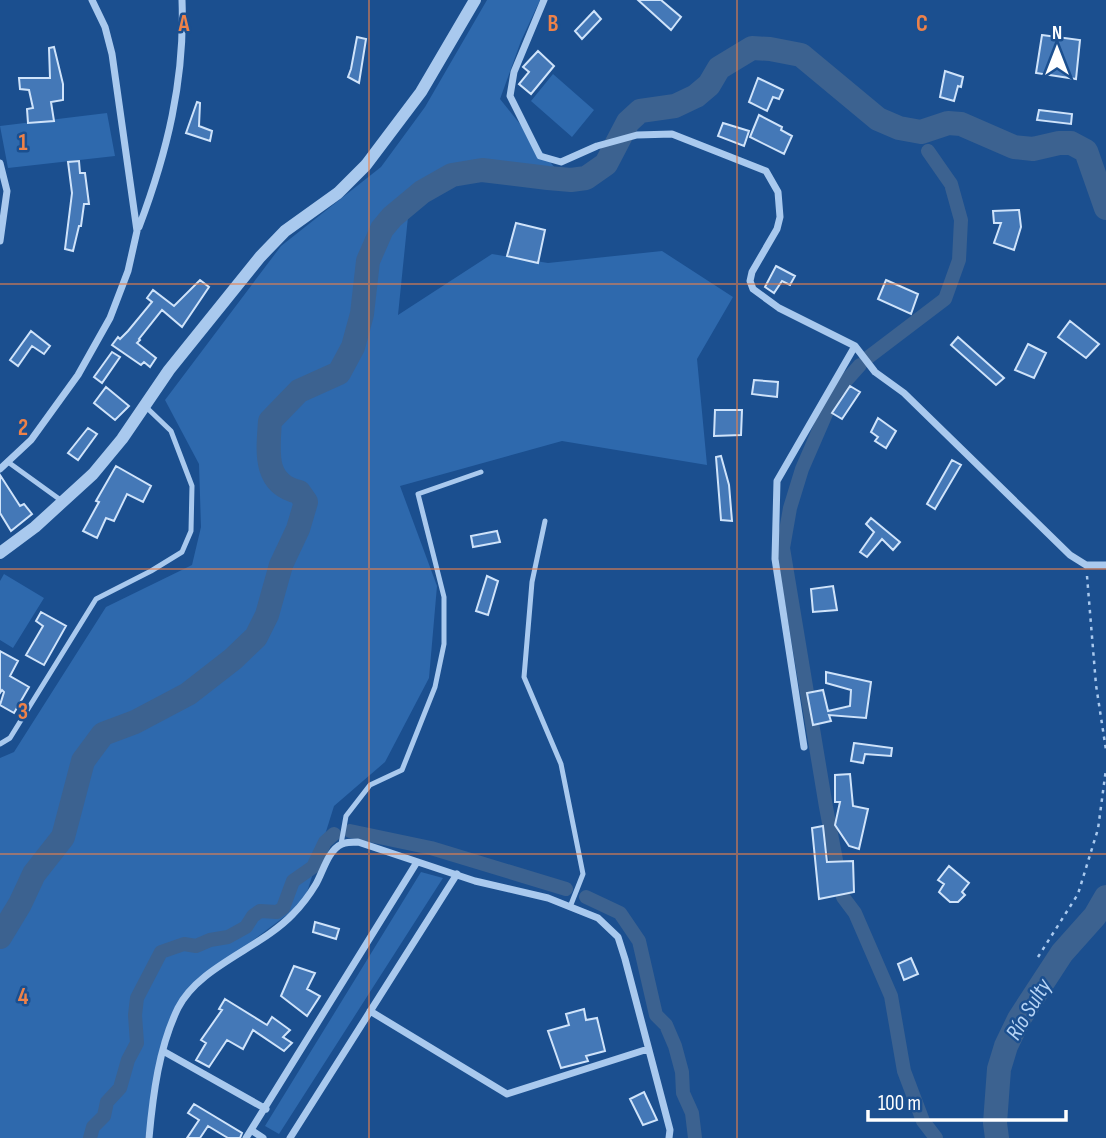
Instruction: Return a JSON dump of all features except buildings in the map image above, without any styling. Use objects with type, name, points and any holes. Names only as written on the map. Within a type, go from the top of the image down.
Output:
[{"type":"street","points":[[92,0],[105,27],[112,54],[137,231]]},
{"type":"street","points":[[0,469],[44,424],[96,346],[110,318],[128,271],[137,231],[157,179],[179,85],[183,34],[182,0]]},
{"type":"street","points":[[0,553],[64,502],[93,474],[122,439],[169,370],[285,230],[338,193],[366,165],[421,92],[475,0]]},
{"type":"street","points":[[544,0],[514,72],[510,96],[540,156],[561,162],[597,146],[637,135],[672,134],[766,171],[778,192],[780,217],[778,229],[752,272],[750,281],[753,289],[779,308],[855,346],[875,372],[904,393],[1070,555],[1086,565],[1104,565]]},
{"type":"street","points":[[0,163],[7,191],[0,241]]},
{"type":"street","points":[[804,747],[775,559],[777,481],[855,346]]},
{"type":"street","points":[[149,1138],[152,1105],[163,1051],[179,1005],[199,981],[270,934],[294,913],[316,883],[331,854],[341,844],[358,842],[457,874],[548,898],[598,918],[618,937],[670,1130],[669,1138]]},
{"type":"street","points":[[246,1138],[417,862]]},
{"type":"street","points":[[289,1138],[457,874]]},
{"type":"street","points":[[370,1011],[508,1094],[648,1049]]},
{"type":"street","points":[[163,1051],[266,1109]]},
{"type":"street","points":[[251,1130],[263,1138]]},
{"type":"lane","points":[[0,744],[10,738],[96,599],[182,552],[191,531],[192,485],[171,431],[145,406]]},
{"type":"lane","points":[[8,463],[64,502]]},
{"type":"lane","points":[[341,844],[346,816],[370,785],[402,770],[435,687],[444,644],[444,597],[418,494],[481,472]]},
{"type":"lane","points":[[545,521],[531,582],[524,677],[561,764],[583,874],[570,907]]},
{"type":"path","points":[[1086,565],[1096,685],[1106,750]]},
{"type":"path","points":[[1038,957],[1078,894],[1098,829],[1106,769]]},
{"type":"shaded area","points":[[487,0],[540,0],[521,41],[500,99],[563,178],[496,171],[480,174],[448,187],[408,217],[398,315],[492,254],[548,263],[662,251],[733,297],[697,359],[707,465],[562,441],[400,486],[437,586],[429,678],[385,762],[334,806],[304,902],[187,990],[168,1030],[145,1138],[0,1138],[0,758],[14,752],[106,607],[192,565],[201,527],[199,464],[165,400],[281,246],[381,167],[425,107]]},
{"type":"shaded area","points":[[553,74],[594,110],[572,137],[531,101]]},
{"type":"shaded area","points":[[107,113],[115,156],[8,168],[0,126]]},
{"type":"shaded area","points":[[4,574],[44,598],[13,648],[0,640],[0,581]]},
{"type":"shaded area","points":[[421,872],[443,878],[279,1134],[265,1126]]},
{"type":"waterway","points":[[0,937],[34,874],[63,837],[83,761],[103,734],[135,722],[188,694],[256,637],[267,615],[281,565],[298,529],[306,502],[299,492],[287,488],[273,474],[269,455],[270,421],[299,391],[339,373],[353,347],[362,314],[368,261],[382,229],[422,192],[452,175],[482,170],[571,180],[586,178],[606,164],[628,122],[640,111],[675,106],[696,96],[709,85],[719,68],[752,48],[801,55],[878,119],[899,128],[921,132],[948,123],[961,124],[1014,147],[1033,149],[1071,143],[1086,151],[1106,208]]},
{"type":"waterway","points":[[866,359],[945,299],[959,260],[961,220],[951,184],[928,151]]},
{"type":"waterway","points":[[860,365],[835,393],[802,469],[790,508],[783,548],[843,897],[855,913],[891,996],[904,1071],[923,1121],[936,1138]]},
{"type":"waterway","points":[[350,831],[431,848],[566,889]]},
{"type":"waterway","points":[[90,1138],[93,1127],[104,1116],[107,1102],[120,1088],[128,1060],[137,1043],[137,998],[161,952],[184,944],[196,946],[228,937],[246,927],[260,911],[277,912],[283,908],[293,881],[313,867],[325,842],[334,834]]},
{"type":"waterway","points":[[586,897],[620,913],[639,941],[656,1015],[666,1025],[675,1046],[682,1072],[683,1093],[692,1113],[695,1138]]},
{"type":"waterway","name":"Río Sulty","points":[[997,1138],[995,1123],[999,1069],[1006,1046],[1019,1019],[1062,953],[1095,916],[1106,897]]}]
